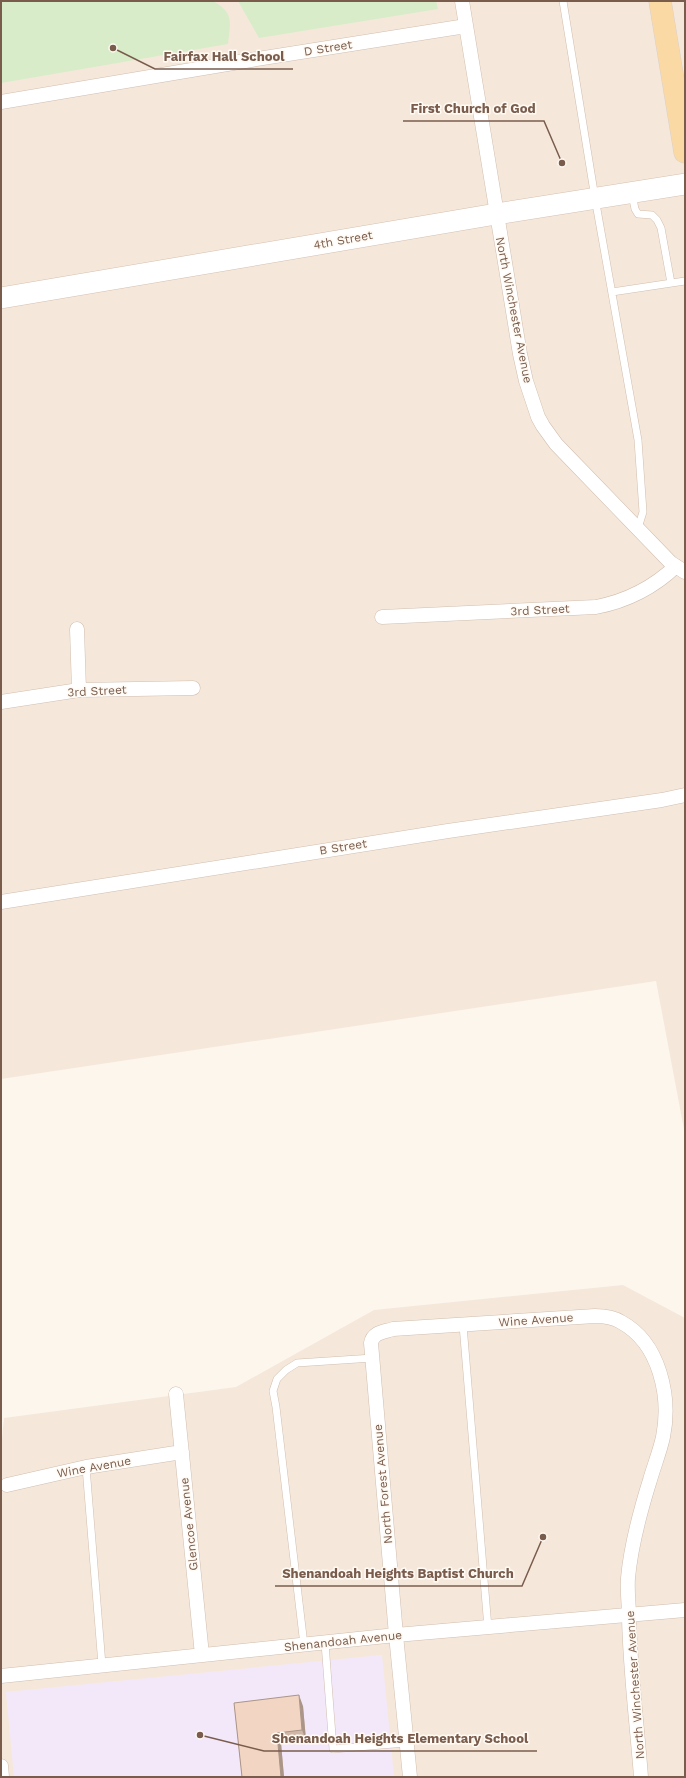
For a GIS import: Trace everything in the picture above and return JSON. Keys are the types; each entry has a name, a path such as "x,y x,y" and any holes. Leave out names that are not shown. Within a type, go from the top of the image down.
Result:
{"main road":[{"path":"660,1 685,152"}],"street":[{"name":"North Winchester Avenue","path":"462,1 520,354 526,381 538,416 556,444 680,569"},
{"name":"D Street","path":"1,102 466,26"},
{"name":"4th Street","path":"1,298 496,214 685,184"},
{"name":"3rd Street","path":"382,617 596,607 612,604 636,595 680,569"},
{"path":"77,629 79,690"},
{"name":"3rd Street","path":"1,702 79,690 194,688"},
{"name":"B Street","path":"1,902 448,831 662,800 685,795"},
{"name":"Wine Avenue","path":"373,1358 371,1344 375,1334 393,1328 595,1316 608,1317 620,1321 638,1334 651,1352 660,1371 665,1406"},
{"name":"North Forest Avenue","path":"373,1358 396,1635 410,1777"},
{"name":"Glencoe Avenue","path":"176,1394 202,1655"},
{"name":"North Winchester Avenue","path":"641,1777 629,1648 628,1579 631,1553 640,1516 663,1437 666,1417 665,1406"},
{"name":"Wine Avenue","path":"7,1485 86,1467 182,1452"},
{"name":"Shenandoah Avenue","path":"1,1676 396,1635 685,1610"},
{"path":"1,1766 2,1777"}],"lane":[{"path":"563,1 595,198 638,440 643,512 638,528"},
{"path":"632,192 635,209 638,214 652,214 661,228 671,283"},
{"path":"612,292 685,281"},
{"path":"463,1325 488,1628"},
{"path":"304,1645 273,1391 276,1379 286,1370 297,1364 373,1358"},
{"path":"86,1467 102,1665"},
{"path":"326,1643 333,1749 406,1742"}],"shaded area":[{"path":"1,1 685,1 685,1135 656,981 1,1079"},
{"path":"623,1285 685,1318 685,1777 1,1777 1,1447 4,1418 236,1387 374,1310"},
{"path":"382,1655 394,1777 14,1777 6,1692"}],"green space":[{"path":"1,1 213,1 225,10 230,19 228,44 1,83"},
{"path":"238,1 436,1 438,9 259,38"}],"building":[{"path":"299,1695 302,1730 277,1733 281,1777 242,1777 234,1703"}],"place":[{"name":"Fairfax Hall School","path":"113,48"},
{"name":"First Church of God","path":"562,163"},
{"name":"Shenandoah Heights Baptist Church","path":"543,1537"},
{"name":"Shenandoah Heights Elementary School","path":"200,1735"}]}
